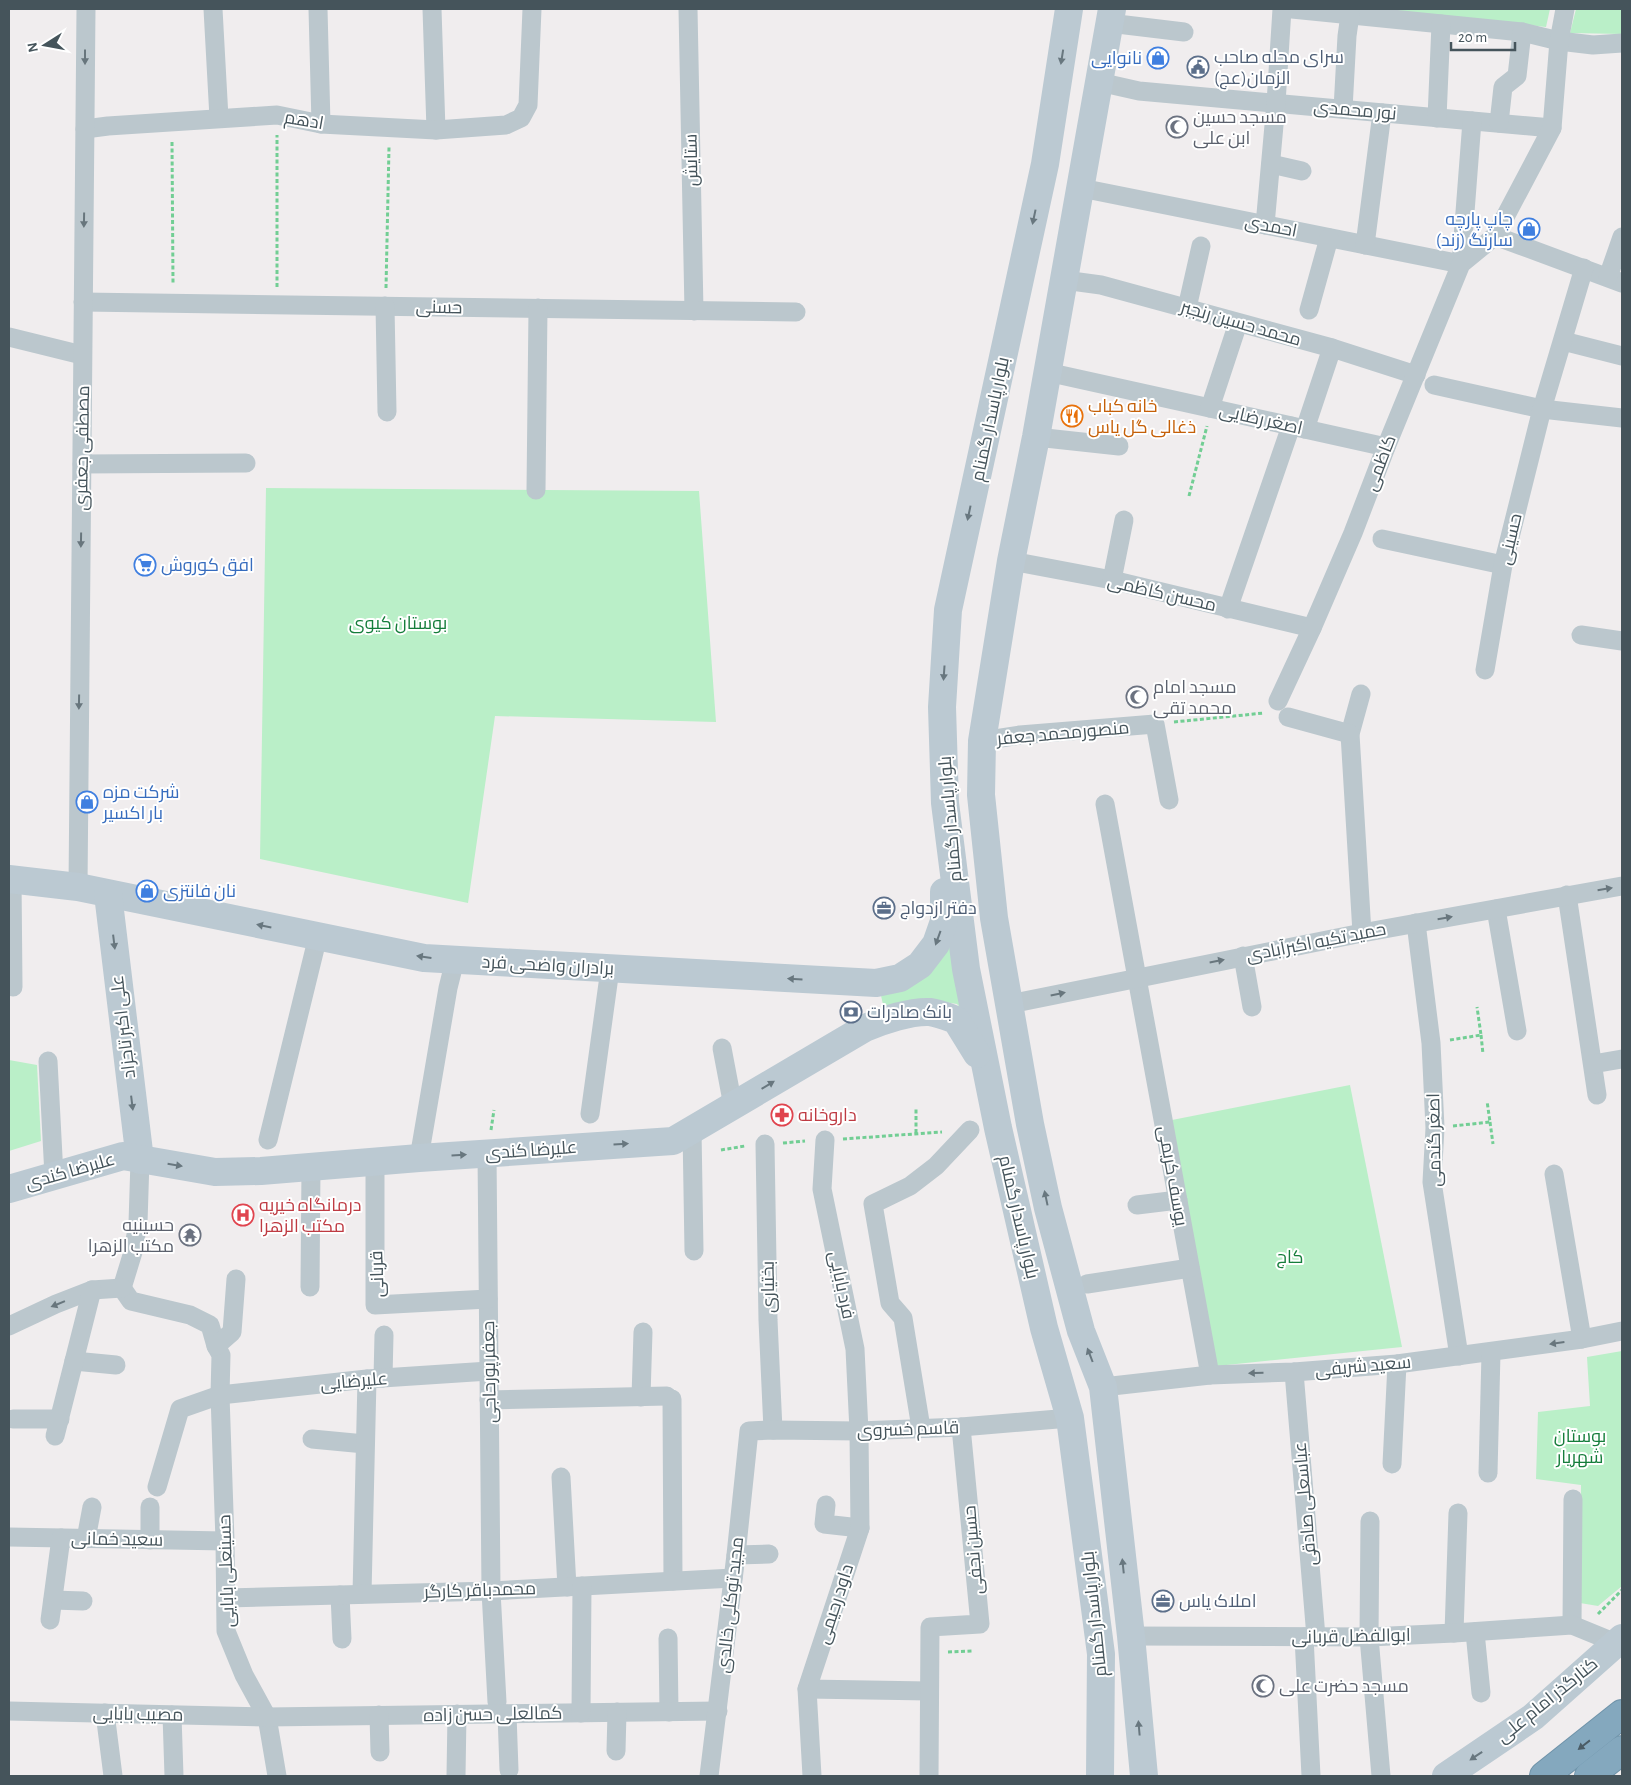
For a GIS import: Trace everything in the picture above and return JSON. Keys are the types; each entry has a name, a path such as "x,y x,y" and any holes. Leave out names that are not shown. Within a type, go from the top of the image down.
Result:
{"highway":[{"path":"1544,1776 1622,1714"},
{"path":"1589,1776 1622,1750"}],"main road":[{"name":"بلوار پاسدار گمنام","path":"1069,9 1045,164 948,610 942,707 945,803 966,969 998,1128 1044,1328 1070,1418 1101,1654 1100,1776"},
{"name":"بلوار پاسدار گمنام","path":"1110,16 1036,437 1011,561 982,741 981,794 994,918 1030,1124 1048,1208 1081,1331 1102,1388 1144,1776"},
{"name":"برادران واضحی فرد","path":"10,879 78,887 424,958 876,983 900,978 920,965 936,944 944,921 945,803"},
{"name":"علی اکبر تاجزاد","path":"108,894 140,1160"},
{"path":"850,982 871,999 873,1012 865,1028"},
{"name":"علیرضا کندی","path":"9,1189 123,1156 215,1172 261,1171 487,1153 673,1141 865,1028 884,1020 930,1012 956,1020 975,1049 990,1081"},
{"name":"کنارگذر امام علی","path":"1446,1776 1533,1716 1619,1640"}],"street":[{"name":"مصطفی جعفری","path":"78,887 86,9"},
{"path":"213,9 219,118"},
{"path":"318,9 321,124"},
{"path":"432,9 436,130"},
{"name":"ادهم","path":"85,129 277,115 321,124 389,128 436,130 506,125 521,118 528,105 532,9"},
{"name":"ستایش","path":"688,9 694,311"},
{"path":"1265,225 1282,9"},
{"path":"1292,9 1522,32 1593,45 1622,43"},
{"path":"1565,9 1559,40 1552,128 1496,236 1615,280 1622,237"},
{"path":"1342,109 1350,15"},
{"path":"1110,16 1184,32"},
{"path":"1436,118 1441,24"},
{"path":"1499,123 1503,87 1517,76 1522,32"},
{"name":"نور محمدی","path":"1099,82 1139,91 1552,128"},
{"path":"1364,245 1382,113"},
{"path":"1461,264 1472,121"},
{"path":"1271,164 1302,171"},
{"name":"احمدی","path":"1081,188 1461,264"},
{"name":"کاظمی","path":"1278,701 1353,533 1461,264 1496,236"},
{"path":"1310,310 1329,238"},
{"path":"1187,308 1201,246"},
{"name":"حسینی","path":"1485,670 1503,565 1542,409 1584,268"},
{"name":"محمد حسین رنجبر","path":"1064,280 1101,284 1332,348 1416,374"},
{"name":"حسنی","path":"83,302 796,312"},
{"path":"385,306 387,412"},
{"path":"536,490 538,308"},
{"path":"1211,408 1238,322"},
{"path":"9,337 82,355"},
{"path":"1563,341 1622,356"},
{"path":"1228,609 1298,427 1332,348"},
{"name":"اصغر رضایی","path":"1047,372 1386,447"},
{"path":"1434,385 1542,409 1622,418"},
{"path":"1036,437 1119,446"},
{"path":"82,464 246,464"},
{"path":"1112,580 1124,520"},
{"path":"1382,539 1503,565"},
{"name":"محسن کاظمی","path":"1011,561 1112,580 1312,628"},
{"path":"1581,635 1622,640"},
{"path":"1361,694 1350,734 1362,933"},
{"path":"1288,717 1350,734"},
{"path":"1156,724 1169,800"},
{"name":"منصورمحمد جعفر","path":"982,741 1020,735 1156,724"},
{"name":"یوسف کریمی","path":"1105,804 1210,1375"},
{"path":"10,879 13,987"},
{"name":"حمید تکیه اکبرآبادی","path":"1010,1004 1362,933 1622,886"},
{"path":"1567,895 1598,1095"},
{"path":"1496,909 1517,1031"},
{"name":"اصغر گندمی","path":"1416,923 1431,1043 1435,1128 1432,1182 1460,1356"},
{"path":"268,1140 318,936"},
{"path":"1243,956 1252,1007"},
{"path":"419,1158 448,988 455,960"},
{"path":"590,1114 610,969"},
{"path":"722,1048 733,1106"},
{"path":"1593,1064 1622,1059"},
{"path":"48,1061 54,1176"},
{"path":"692,1130 694,1251"},
{"path":"921,1428 903,1318 890,1303 873,1204 910,1186 936,1166 970,1130"},
{"name":"فرد بابایی","path":"825,1140 822,1189 855,1349 859,1431"},
{"name":"بختیاری","path":"765,1144 768,1320 773,1430"},
{"name":"جعفر پورحاجی","path":"487,1153 491,1591 508,1770"},
{"path":"122,1288 138,1223 140,1160"},
{"name":"قربانی","path":"375,1162 375,1305 488,1299"},
{"path":"310,1287 311,1167"},
{"path":"1554,1174 1582,1339"},
{"path":"1137,1205 1178,1200"},
{"path":"1087,1284 1190,1268"},
{"path":"218,1351 232,1332 236,1279"},
{"path":"9,1326 92,1290 122,1288"},
{"path":"122,1288 131,1301 190,1315 210,1324 218,1351"},
{"path":"13,1419 58,1428 92,1290"},
{"name":"سعید شریفی","path":"1102,1388 1210,1375 1294,1372 1397,1364 1582,1339 1622,1331"},
{"path":"641,1397 643,1332"},
{"path":"362,1594 365,1444 384,1335"},
{"name":"حسینعلی بابایی","path":"218,1351 225,1541 226,1632 244,1675 267,1717 277,1776"},
{"path":"1488,1473 1492,1352"},
{"path":"74,1361 116,1366"},
{"path":"1392,1464 1397,1364"},
{"name":"علیرضایی","path":"157,1487 180,1409 220,1395 375,1378 489,1372"},
{"name":"عباسعلی صادقی","path":"1294,1372 1310,1637 1312,1776"},
{"path":"489,1400 670,1397 673,1581"},
{"name":"قاسم خسروی","path":"747,1433 752,1430 859,1431 962,1427 1070,1418"},
{"name":"حسین نجفی","path":"929,1691 930,1627 980,1624 962,1427"},
{"name":"داود رحیمی","path":"812,1776 807,1689 860,1528 859,1431"},
{"name":"مجید توکلی خالدی","path":"709,1776 734,1578 747,1433"},
{"path":"312,1439 365,1444"},
{"path":"561,1477 575,1586 581,1712"},
{"path":"1573,1499 1572,1625 1619,1640"},
{"path":"826,1505 824,1524 860,1528"},
{"path":"86,1539 92,1507"},
{"path":"150,1507 150,1540"},
{"path":"1454,1633 1458,1513"},
{"path":"1370,1521 1369,1637 1381,1776"},
{"name":"سعید خمانی","path":"9,1537 225,1541"},
{"path":"50,1620 61,1538"},
{"path":"736,1555 769,1554"},
{"name":"محمدباقر کارگر","path":"226,1598 491,1591 734,1578"},
{"path":"340,1595 342,1639"},
{"path":"53,1600 83,1601"},
{"name":"ابوالفضل قربانی","path":"1130,1636 1369,1637 1572,1625"},
{"path":"1476,1632 1481,1694"},
{"path":"668,1638 669,1712"},
{"path":"807,1689 929,1691 928,1776"},
{"name":"کمالعلی حسن زاده","path":"267,1717 457,1714 502,1708 581,1712 718,1711"},
{"name":"مصیب بابایی","path":"9,1711 267,1717"},
{"path":"616,1751 617,1712"},
{"path":"105,1713 113,1776"},
{"path":"456,1776 457,1714"},
{"path":"172,1715 174,1776"},
{"path":"379,1715 380,1752"}],"path":[{"path":"277,115 277,305"},
{"path":"172,122 174,303"},
{"path":"385,306 389,128"},
{"path":"1188,496 1211,408"},
{"path":"1156,724 1272,712 1288,717"},
{"path":"1477,1007 1483,1054"},
{"path":"1431,1043 1481,1035"},
{"path":"1487,1100 1493,1144"},
{"path":"916,1107 916,1133"},
{"path":"1435,1128 1490,1122"},
{"path":"721,1150 765,1144 970,1130"},
{"path":"1572,1625 1591,1620 1622,1590"}],"green space":[{"path":"1382,9 1550,9 1546,27"},
{"path":"1576,9 1622,9 1622,34 1570,33"},
{"name":"بوستان کیوی","path":"266,488 699,491 716,722 495,716 468,903 260,859"},
{"path":"951,942 970,1019 957,1004 937,1001 884,1009 880,991"},
{"path":"9,1060 37,1065 41,1141 9,1151"},
{"name":"کاج","path":"1350,1085 1402,1347 1217,1366 1172,1120"},
{"name":"بوستان شهریار","path":"1622,1351 1622,1586 1598,1606 1580,1603 1581,1485 1536,1479 1538,1412 1590,1406 1587,1357"}],"place":[{"name":"نانوایی","path":"1158,58"},
{"name":"سرای محله صاحب الزمان(عج)","path":"1198,67"},
{"name":"مسجد حسین ابن علی","path":"1177,127"},
{"name":"چاپ پارچه سارنگ (زند)","path":"1529,229"},
{"name":"خانه کباب ذغالی گل یاس","path":"1072,416"},
{"name":"افق کوروش","path":"145,565"},
{"name":"مسجد امام محمد تقی","path":"1137,697"},
{"name":"شرکت مزه بار اکسیر","path":"87,802"},
{"name":"نان فانتزی","path":"147,891"},
{"name":"دفتر ازدواج","path":"884,908"},
{"name":"بانک صادرات","path":"851,1012"},
{"name":"داروخانه","path":"782,1115"},
{"name":"درمانگاه خیریه مکتب الزهرا","path":"243,1215"},
{"name":"حسینیه مکتب الزهرا","path":"190,1235"},
{"name":"املاک یاس","path":"1163,1601"},
{"name":"مسجد حضرت علی","path":"1263,1686"}]}
